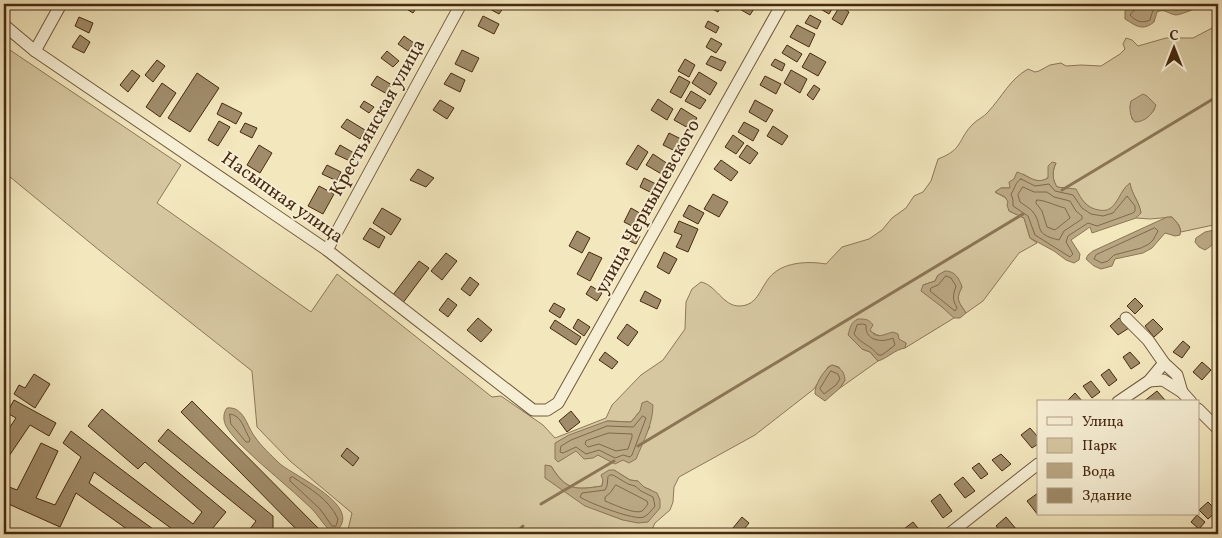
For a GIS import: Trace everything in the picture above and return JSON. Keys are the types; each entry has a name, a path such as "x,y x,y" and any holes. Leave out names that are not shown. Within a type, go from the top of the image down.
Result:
{"street":[{"path":"35,51 61,4"},
{"name":"Крестьянская улица","path":"327,250 460,4"},
{"name":"улица Чернышевского","path":"533,410 547,410 558,403 782,4"},
{"name":"Насыпная улица","path":"4,25 35,51 327,250 533,410"},
{"path":"1126,318 1148,340 1164,363 1177,375 1182,392"},
{"path":"1120,400 1149,381 1164,363"},
{"path":"1149,381 1163,380 1182,392 1190,400"},
{"path":"1200,411 1218,429"},
{"path":"948,534 1037,465"}],"green space":[{"path":"1218,22 1218,224 1181,232 1179,225 1172,217 1136,218 1141,213 1130,184 1124,189 1110,209 1104,212 1098,211 1069,189 1057,187 1053,175 1056,163 1048,178 1041,181 1023,174 1014,179 1010,188 1001,188 995,192 1007,200 1009,211 1024,218 1030,238 1037,243 1019,253 983,301 966,313 958,298 962,287 938,275 935,281 923,285 954,318 905,348 906,343 881,336 870,330 849,335 862,349 870,352 878,361 840,388 845,380 839,367 832,365 828,367 814,389 755,435 679,477 674,487 673,502 670,510 655,523 650,534 347,534 352,513 290,461 257,427 252,371 4,172 4,46 181,165 157,203 311,312 337,274 492,397 501,396 543,425 555,438 606,418 612,405 641,375 663,360 685,329 686,302 692,289 701,282 711,287 728,303 739,306 746,305 756,298 769,278 779,269 799,263 826,264 842,247 869,239 882,230 892,218 906,208 914,196 923,192 931,181 938,159 956,148 973,124 986,114 1011,83 1028,69 1035,72 1050,65 1061,63 1066,66 1101,66 1125,49 1123,44 1126,38 1132,40 1138,46 1166,38 1193,38 1214,27","holes":["1130,106 1155,109 1148,117 1135,122 1132,119","640,411 650,427 644,437 606,458 576,451 607,421 631,422","551,466 567,484 572,487 585,488 602,486 603,480 614,470 630,480 638,481 644,487 651,490 623,520 605,513 545,478"]}],"water":[{"path":"1135,4 1206,4 1176,15 1164,11 1157,12 1154,22 1146,27 1142,27 1125,19 1125,11"},
{"path":"1143,94 1156,105 1148,117 1142,121 1135,122 1130,113 1131,101"},
{"path":"1052,162 1056,163 1053,175 1057,187 1076,189 1085,203 1095,209 1110,209 1130,183 1141,213 1136,218 1092,233 1090,227 1071,240 1080,254 1079,260 1074,263 1030,238 1024,218 1009,211 1008,202 1005,197 995,192 1001,188 1010,188 1009,182 1014,179 1017,172 1040,181 1048,178 1048,166"},
{"path":"1167,217 1172,217 1180,227 1180,235 1175,236 1165,233 1152,248 1143,253 1115,259 1112,266 1101,269 1086,259 1093,251"},
{"path":"1214,230 1217,232 1217,235 1212,245 1205,250 1199,247 1195,242 1196,238 1205,232"},
{"path":"945,271 951,272 956,276 962,287 958,298 966,313 960,318 954,318 921,291 923,285 935,281 938,275"},
{"path":"858,319 865,319 870,322 873,325 870,330 875,335 881,336 893,332 898,334 899,339 906,343 905,348 878,361 870,352 862,349 848,335 852,324"},
{"path":"832,365 842,370 845,380 840,388 825,401 815,394 815,391 823,374"},
{"path":"647,401 653,405 653,412 647,433 636,459 629,463 623,460 615,464 598,455 593,458 584,459 576,451 558,462 555,459 555,443 569,435 607,421 631,422 640,411 642,403"},
{"path":"227,408 233,408 241,414 257,440 279,463 312,484 335,503 342,513 342,523 334,533 311,508 240,444 225,424 224,414"},
{"path":"545,465 551,466 556,474 567,484 578,488 602,486 603,480 601,475 609,470 614,470 630,480 638,481 644,487 657,493 660,500 660,508 648,522 638,523 623,520 585,506 545,478"}],"building":[{"path":"401,4 419,4 413,13"},
{"path":"488,4 499,4 504,7 499,14 486,7"},
{"path":"705,4 722,4 718,12"},
{"path":"731,4 757,4 750,15"},
{"path":"812,4 835,4 829,14"},
{"path":"840,6 849,12 842,25 832,19"},
{"path":"810,15 821,21 817,29 805,23"},
{"path":"483,16 499,24 494,34 478,26"},
{"path":"79,17 93,23 89,33 75,26"},
{"path":"708,21 719,27 716,33 705,27"},
{"path":"797,25 815,34 809,47 790,37"},
{"path":"80,35 90,42 84,53 72,47"},
{"path":"404,36 414,43 408,51 398,44"},
{"path":"711,38 722,44 716,53 706,47"},
{"path":"787,45 802,54 797,62 782,53"},
{"path":"462,50 479,58 472,72 455,64"},
{"path":"387,51 399,61 393,67 381,58"},
{"path":"810,53 826,62 818,76 802,67"},
{"path":"711,56 726,62 721,71 706,64"},
{"path":"685,59 695,65 689,77 678,71"},
{"path":"775,59 785,64 782,71 771,65"},
{"path":"157,60 165,66 153,82 145,75"},
{"path":"132,70 140,76 128,92 120,85"},
{"path":"791,70 807,79 800,93 784,83"},
{"path":"699,72 717,83 710,95 692,83"},
{"path":"197,73 219,88 190,132 168,118"},
{"path":"451,73 465,80 460,92 444,84"},
{"path":"377,76 392,85 387,94 371,85"},
{"path":"679,76 690,82 681,98 670,92"},
{"path":"765,76 781,84 776,94 760,85"},
{"path":"162,83 176,93 160,117 146,107"},
{"path":"814,85 820,89 813,100 807,95"},
{"path":"691,91 706,100 700,109 685,101"},
{"path":"658,99 673,109 667,120 651,110"},
{"path":"440,100 454,108 447,119 433,110"},
{"path":"755,100 773,110 766,122 749,112"},
{"path":"364,101 374,107 369,113 360,107"},
{"path":"222,103 242,113 236,124 217,114"},
{"path":"681,108 697,118 690,129 674,120"},
{"path":"347,119 365,130 360,139 341,127"},
{"path":"219,121 230,127 218,146 208,140"},
{"path":"744,122 759,130 753,141 738,132"},
{"path":"245,123 257,128 252,138 240,132"},
{"path":"773,126 788,136 782,145 767,136"},
{"path":"669,133 685,141 679,153 663,145"},
{"path":"733,135 744,143 736,154 725,147"},
{"path":"259,145 272,153 260,173 247,165"},
{"path":"340,145 354,153 350,161 335,154"},
{"path":"638,145 648,152 637,170 626,164"},
{"path":"747,145 758,153 750,164 739,157"},
{"path":"653,154 671,166 665,176 646,165"},
{"path":"721,160 738,172 731,181 714,169"},
{"path":"327,165 341,172 337,181 322,174"},
{"path":"418,169 434,178 426,187 410,180"},
{"path":"644,178 658,185 654,194 640,187"},
{"path":"319,186 334,194 323,214 308,206"},
{"path":"713,194 728,202 719,217 704,209"},
{"path":"689,205 704,213 698,224 683,216"},
{"path":"382,208 401,219 391,235 373,223"},
{"path":"631,208 645,216 638,229 624,222"},
{"path":"679,221 698,229 688,252 676,247 682,235 674,232"},
{"path":"370,228 385,237 379,248 363,239"},
{"path":"577,231 590,238 582,253 569,246"},
{"path":"629,231 640,236 636,244 625,239"},
{"path":"589,252 602,258 590,281 577,274"},
{"path":"664,252 677,259 669,274 657,267"},
{"path":"446,253 457,261 442,280 431,271"},
{"path":"419,261 429,268 402,304 392,296"},
{"path":"470,277 479,284 470,296 461,289"},
{"path":"591,286 602,293 597,301 586,294"},
{"path":"645,291 661,300 657,309 640,301"},
{"path":"448,298 457,305 448,317 439,310"},
{"path":"1135,298 1143,306 1135,314 1127,306"},
{"path":"554,303 565,309 560,318 549,311"},
{"path":"478,318 492,330 481,342 467,330"},
{"path":"1119,318 1129,328 1118,335 1110,326"},
{"path":"578,319 590,327 584,336 573,328"},
{"path":"1153,319 1163,329 1154,337 1145,326"},
{"path":"555,320 581,337 576,345 550,328"},
{"path":"627,324 638,332 628,346 617,338"},
{"path":"1183,341 1190,347 1182,358 1173,352"},
{"path":"605,352 618,362 612,369 599,360"},
{"path":"1130,352 1140,363 1131,369 1123,357"},
{"path":"1202,362 1211,370 1202,380 1193,372"},
{"path":"1109,369 1117,380 1109,386 1101,375"},
{"path":"34,374 50,384 35,408 14,394 19,385 25,388"},
{"path":"1091,381 1100,392 1092,398 1083,386"},
{"path":"1157,391 1165,400 1146,400"},
{"path":"1075,393 1081,400 1068,400"},
{"path":"14,400 56,423 49,436 30,425 7,459 4,458 4,436 16,418 7,413"},
{"path":"192,401 324,534 301,534 181,412"},
{"path":"102,409 226,512 208,534 179,534 94,472 89,483 160,534 134,534 76,493 60,527 4,502 4,485 17,490 41,443 58,451 36,498 55,505 81,457 63,443 71,431 193,524 202,512 145,462 138,469 88,426"},
{"path":"571,411 580,422 567,432 559,421"},
{"path":"1030,428 1037,436 1037,445 1032,448 1021,435"},
{"path":"168,429 273,516 273,528 267,534 246,534 256,521 158,441"},
{"path":"347,448 359,458 353,466 341,456"},
{"path":"1001,454 1011,464 1002,471 992,460"},
{"path":"979,463 988,474 981,479 972,468"},
{"path":"963,477 975,491 965,498 954,484"},
{"path":"940,494 952,511 943,518 931,501"},
{"path":"1037,494 1037,514 1027,501"},
{"path":"1208,502 1217,511 1208,519 1200,509"},
{"path":"1198,516 1205,522 1199,529 1191,522"},
{"path":"742,517 749,523 740,534 728,534"},
{"path":"1006,517 1017,530 1011,534 1003,534 996,526"},
{"path":"913,522 921,534 909,534 904,529"}],"waterway":[{"path":"1062,190 1218,96"},
{"path":"638,446 1023,214"},
{"path":"541,504 614,461"},
{"path":"515,534 523,526"}]}
